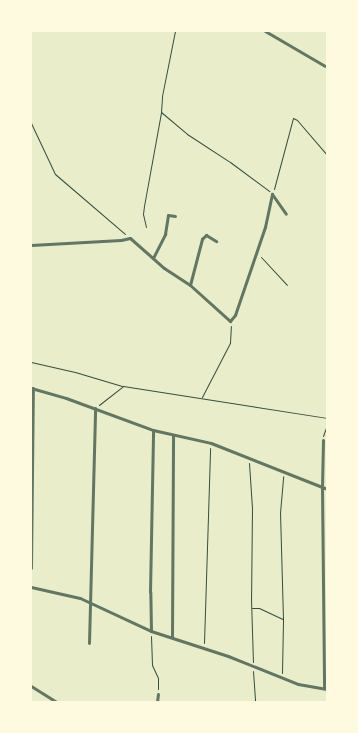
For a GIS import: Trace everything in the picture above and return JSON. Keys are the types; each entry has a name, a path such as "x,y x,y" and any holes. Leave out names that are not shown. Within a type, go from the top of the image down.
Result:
{"street":[{"path":"265,31 325,66"},
{"path":"272,194 286,214"},
{"path":"31,245 121,240 130,238 176,277 190,285 230,321 235,315 269,215 272,194"},
{"path":"153,258 165,234 168,215 175,216"},
{"path":"190,285 202,239 206,235 216,241"},
{"path":"31,568 32,388 95,408 153,430 173,436 211,443 327,489"},
{"path":"89,643 95,408"},
{"path":"151,631 150,592 153,430"},
{"path":"172,638 173,436"},
{"path":"31,587 89,601 127,621 151,631 203,648 302,685 326,688 322,487 323,440"},
{"path":"31,686 57,702"},
{"path":"157,702 158,694"}],"path":[{"path":"146,227 143,214 161,112 162,96 175,31"},
{"path":"161,112 174,125 230,162 272,194 290,121 293,118 297,120 327,155"},
{"path":"31,123 55,174 130,238"},
{"path":"256,253 288,285"},
{"path":"202,398 230,343 230,321"},
{"path":"31,362 75,372 122,386 327,418"},
{"path":"95,408 122,386"},
{"path":"323,440 323,433 327,425"},
{"path":"203,648 211,443"},
{"path":"248,457 251,476 252,508 252,608 255,702"},
{"path":"282,677 283,619 280,513 284,472"},
{"path":"252,608 259,608 283,619"},
{"path":"151,631 152,665 158,678 158,694"}]}
